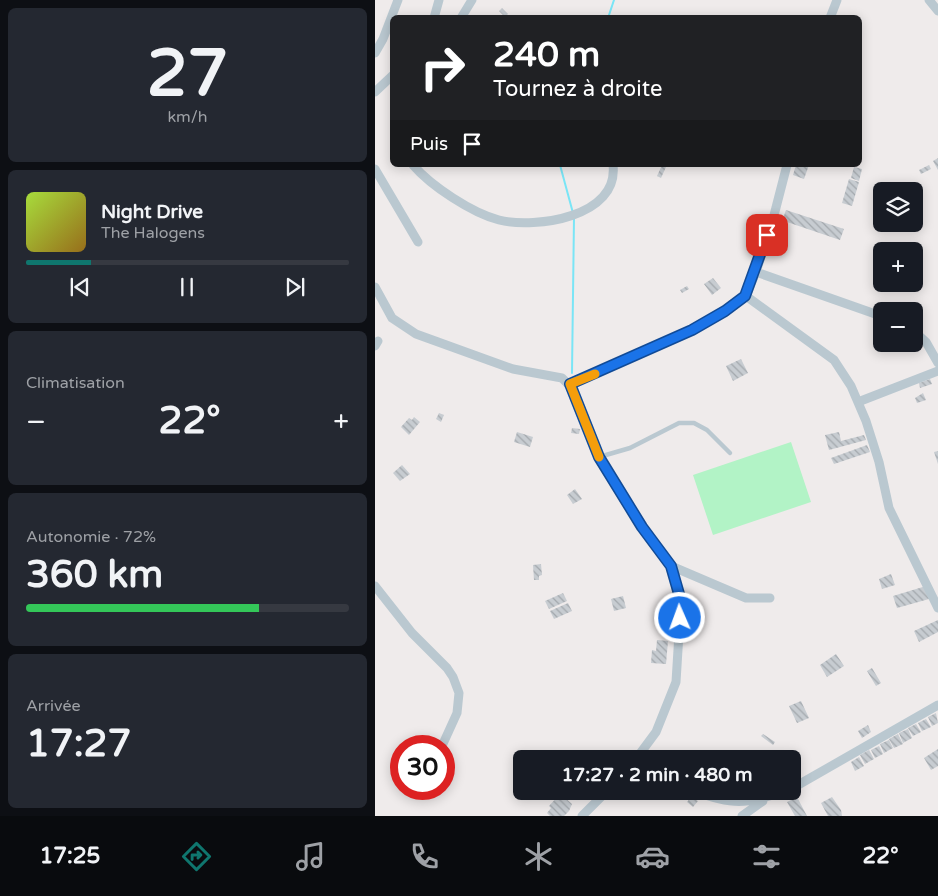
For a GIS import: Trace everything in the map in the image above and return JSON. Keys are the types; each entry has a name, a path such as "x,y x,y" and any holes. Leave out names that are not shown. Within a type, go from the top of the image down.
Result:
{"street":[{"path":"392,15 399,0"},
{"path":"435,15 439,0"},
{"path":"463,15 472,0"},
{"path":"831,15 837,0"},
{"path":"929,0 938,11"},
{"path":"375,53 390,20"},
{"path":"375,92 390,78"},
{"path":"415,167 447,193 499,220 529,224 578,213 597,204 608,191 614,172 613,167"},
{"path":"570,384 692,330 725,311 745,296 756,272 786,167"},
{"path":"375,169 418,242"},
{"path":"756,272 873,313"},
{"path":"375,287 392,318 416,334 488,361 520,371 562,378 570,384 599,457 642,527 671,566 681,601 676,682 656,732 643,750"},
{"path":"745,296 834,360 844,373 858,402 879,462 889,508 938,608"},
{"path":"923,339 938,363"},
{"path":"858,402 938,370"},
{"path":"671,566 746,598 770,598"},
{"path":"375,586 412,633 447,668 453,677 459,693 457,713 447,735"},
{"path":"801,783 938,705"},
{"path":"583,816 598,800"},
{"path":"721,800 744,802 752,800"},
{"path":"741,816 763,800"}],"lane":[{"path":"599,457 630,448 679,423 694,423 707,430 730,453"}],"green space":[{"path":"791,442 811,502 713,535 693,475"}],"building":[{"path":"502,8 508,14 503,15 499,11"},
{"path":"938,158 938,170 933,161"},
{"path":"929,165 931,169 921,174 919,170"},
{"path":"661,167 666,167 661,178 657,176"},
{"path":"795,167 808,167 804,179 793,175"},
{"path":"854,167 862,169 859,181 851,178"},
{"path":"849,179 859,182 852,206 842,203"},
{"path":"786,210 844,229 840,240 787,222 786,226 781,224"},
{"path":"713,278 721,288 712,295 704,284"},
{"path":"687,286 689,289 682,293 680,290"},
{"path":"741,359 748,373 733,381 726,366"},
{"path":"930,379 932,384 920,388 919,383"},
{"path":"923,393 926,400 917,403 915,398"},
{"path":"439,413 444,415 441,422 436,419"},
{"path":"414,417 420,422 409,435 401,427 409,418 412,420"},
{"path":"572,428 580,429 579,434 571,433"},
{"path":"517,432 533,437 530,447 514,442"},
{"path":"839,432 841,441 864,435 866,440 829,450 825,435"},
{"path":"867,445 870,452 834,464 831,458"},
{"path":"938,451 938,464 934,452"},
{"path":"402,465 410,474 400,481 393,473"},
{"path":"575,489 582,499 573,504 567,495"},
{"path":"541,564 542,575 539,576 539,580 534,580 533,565"},
{"path":"891,574 895,585 882,589 879,579"},
{"path":"926,586 929,599 897,608 893,596"},
{"path":"563,593 567,601 549,609 545,601"},
{"path":"623,596 626,608 614,611 611,599"},
{"path":"568,603 572,611 554,619 550,611"},
{"path":"938,620 938,632 919,642 914,631"},
{"path":"657,640 668,641 666,664 651,663 652,650 656,651"},
{"path":"836,654 844,666 827,677 820,665"},
{"path":"872,668 881,683 876,686 867,671"},
{"path":"801,701 809,718 797,723 789,706"},
{"path":"936,713 938,723 932,726 928,717"},
{"path":"926,719 931,727 922,731 918,723"},
{"path":"916,724 921,732 913,736 908,728"},
{"path":"868,725 871,732 862,738 858,731"},
{"path":"908,729 912,738 903,743 899,733"},
{"path":"763,734 775,742 773,745 761,736"},
{"path":"898,734 903,744 894,748 889,739"},
{"path":"889,740 893,748 884,753 880,744"},
{"path":"879,746 883,754 875,758 871,750"},
{"path":"938,749 938,766 931,770 924,758"},
{"path":"869,750 874,759 865,764 860,755"},
{"path":"859,757 864,766 855,771 851,762"},
{"path":"832,797 841,810 842,816 828,816 821,803"},
{"path":"554,800 568,800 572,804 564,816 550,816 547,813 551,808 549,806"},
{"path":"689,800 698,801 693,807 687,802"},
{"path":"799,800 807,816 795,816 787,802"}],"waterway":[{"path":"609,15 614,0"},
{"path":"561,167 573,213"},
{"path":"572,373 574,218"}],"slow traffic":[{"path":"595,374 570,384 599,457"}],"route":[{"path":"680,618 681,601 671,566 642,527 599,457 570,384 692,330 725,311 745,296 756,272 767,235"}]}
